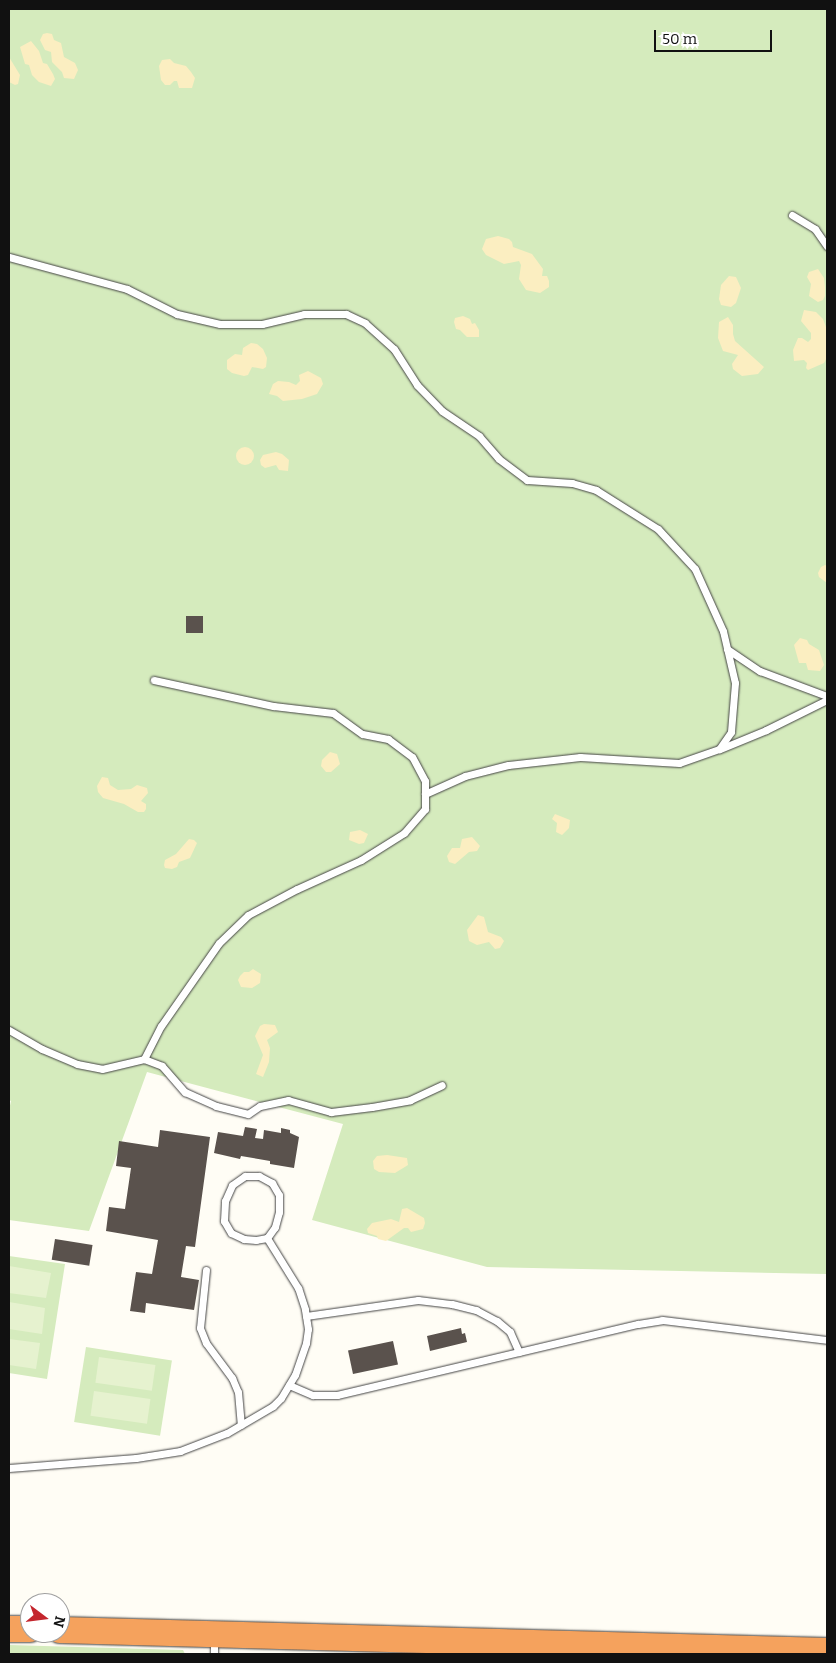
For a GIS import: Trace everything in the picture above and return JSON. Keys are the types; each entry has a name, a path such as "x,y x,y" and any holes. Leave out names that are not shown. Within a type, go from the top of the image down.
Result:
{"highway":[{"path":"70,1631 214,1644 827,1651"}],"lane":[{"path":"792,215 815,229 827,246"},
{"path":"9,258 127,289 177,314 220,324 262,324 304,314 346,314 365,323 394,349 417,385 442,411 479,436 500,459 527,480 572,483 596,490 658,529 695,569 723,631 736,683 730,732 719,749"},
{"path":"727,649 760,671 827,698"},
{"path":"144,1059 161,1026 219,943 248,915 297,889 361,860 404,833 425,809 425,781 412,757 388,739 362,734 333,713 273,706 154,680"},
{"path":"425,794 464,776 508,765 580,757 679,763 766,730 827,698"},
{"path":"9,1030 42,1049 77,1064 102,1069 144,1059 162,1066 185,1092 216,1106 248,1114 260,1106 288,1100 331,1112 372,1107 410,1100 442,1086"},
{"path":"245,1176 259,1176 272,1183 279,1195 279,1212 275,1227 267,1238 256,1240 244,1239 231,1233 224,1221 225,1201 232,1185 245,1176"},
{"path":"9,1468 136,1458 180,1451 205,1443 273,1406 295,1375 306,1343 308,1329 298,1288 267,1238"},
{"path":"206,1270 200,1328 206,1343 232,1378 238,1392 241,1425"},
{"path":"306,1316 418,1300 452,1304 476,1310 497,1321 510,1332 519,1352"},
{"path":"289,1385 313,1395 337,1394 662,1320 827,1340"}],"green space":[{"path":"9,9 827,9 827,1274 487,1267 312,1220 343,1124 147,1072 89,1231 9,1220 9,1110 11,1101 9,1100"},
{"path":"9,1256 65,1264 47,1379 9,1373"},
{"path":"9,1266 51,1273 46,1298 9,1293"},
{"path":"9,1302 45,1308 42,1334 9,1329"},
{"path":"9,1339 40,1343 36,1369 9,1365"},
{"path":"86,1347 172,1361 160,1436 74,1422"},
{"path":"99,1357 155,1365 152,1391 95,1383"},
{"path":"94,1391 150,1399 147,1424 91,1416"},
{"path":"9,1645 183,1650 185,1654 9,1654"}],"sand":[{"path":"43,34 52,34 54,40 61,43 64,57 75,63 78,70 74,79 64,78 62,72 52,62 51,52 45,50 40,40"},
{"path":"31,41 39,51 43,63 47,64 53,74 55,79 51,86 39,82 32,75 29,65 25,64 20,47"},
{"path":"9,57 20,75 18,84 15,85 9,82"},
{"path":"170,59 174,63 186,66 191,72 195,78 192,88 179,88 177,81 170,85 165,85 161,80 159,66 162,60"},
{"path":"498,236 509,239 513,247 532,254 543,269 542,276 547,276 549,287 540,293 526,290 519,279 521,265 519,261 504,264 486,255 482,249 486,239"},
{"path":"818,269 824,278 825,296 823,300 818,302 809,296 811,284 807,277 809,272"},
{"path":"729,276 736,277 741,288 736,303 731,307 721,305 719,299 721,285"},
{"path":"804,310 816,312 823,319 827,330 827,357 824,363 808,370 806,368 807,363 804,360 794,361 793,350 798,338 808,342 811,339 811,333 801,321"},
{"path":"463,316 470,319 472,324 475,323 479,330 479,337 467,337 460,330 456,329 455,318"},
{"path":"728,317 733,325 735,341 764,367 758,374 742,376 733,369 732,364 738,355 723,351 718,338 719,322"},
{"path":"251,343 257,344 263,349 267,358 266,367 263,369 252,367 248,375 244,376 232,373 227,369 227,360 235,354 242,355 243,348"},
{"path":"308,371 321,378 323,384 317,394 302,399 283,401 277,396 269,394 273,384 278,381 296,385 300,381 299,375"},
{"path":"245,447 251,450 254,456 251,462 245,465 239,462 236,456 239,450"},
{"path":"276,452 289,460 288,471 279,470 276,465 265,468 261,465 260,460 263,455"},
{"path":"827,566 827,583 819,577 818,573 821,567"},
{"path":"800,638 807,640 809,644 819,650 824,665 820,671 808,670 806,663 799,663 794,645"},
{"path":"330,752 337,754 340,764 331,772 326,772 321,766 322,760"},
{"path":"102,777 108,778 110,785 118,790 131,789 137,785 147,788 148,793 141,801 146,804 144,812 138,812 124,804 103,798 98,792 97,786"},
{"path":"555,814 570,820 569,828 562,835 556,832 557,823 552,819"},
{"path":"360,830 368,834 364,843 359,844 349,840 350,832"},
{"path":"472,837 480,846 477,851 469,852 455,864 449,862 447,856 452,848 460,848 462,839"},
{"path":"189,839 197,843 190,858 179,862 177,867 172,869 165,868 165,860 176,854"},
{"path":"478,915 484,917 488,932 501,937 504,941 500,948 495,949 489,942 477,945 469,941 467,930"},
{"path":"253,969 261,974 260,983 252,988 241,987 238,980 240,976 244,972 249,972"},
{"path":"264,1024 275,1025 278,1032 267,1040 270,1048 269,1062 263,1077 256,1074 263,1055 255,1036 260,1026"},
{"path":"387,1155 407,1158 408,1165 395,1173 379,1172 374,1169 373,1161 377,1156"},
{"path":"407,1208 424,1218 423,1229 411,1232 408,1228 404,1228 386,1241 368,1233 367,1229 372,1223 391,1219 399,1222 402,1209"}],"building":[{"path":"186,616 203,616 203,633 186,633"},
{"path":"245,1127 257,1129 255,1138 263,1139 264,1130 281,1133 281,1128 290,1130 290,1133 299,1137 294,1168 270,1164 270,1161 241,1156 240,1159 214,1153 218,1132 243,1136"},
{"path":"160,1130 210,1137 195,1247 186,1246 181,1277 199,1280 194,1310 146,1303 145,1313 130,1311 136,1272 152,1274 158,1240 106,1231 109,1207 125,1209 131,1168 116,1166 119,1141 158,1147"},
{"path":"55,1239 93,1245 89,1266 52,1260"},
{"path":"461,1328 462,1334 465,1333 467,1342 430,1351 427,1336"},
{"path":"393,1341 398,1364 353,1374 348,1351"}]}
